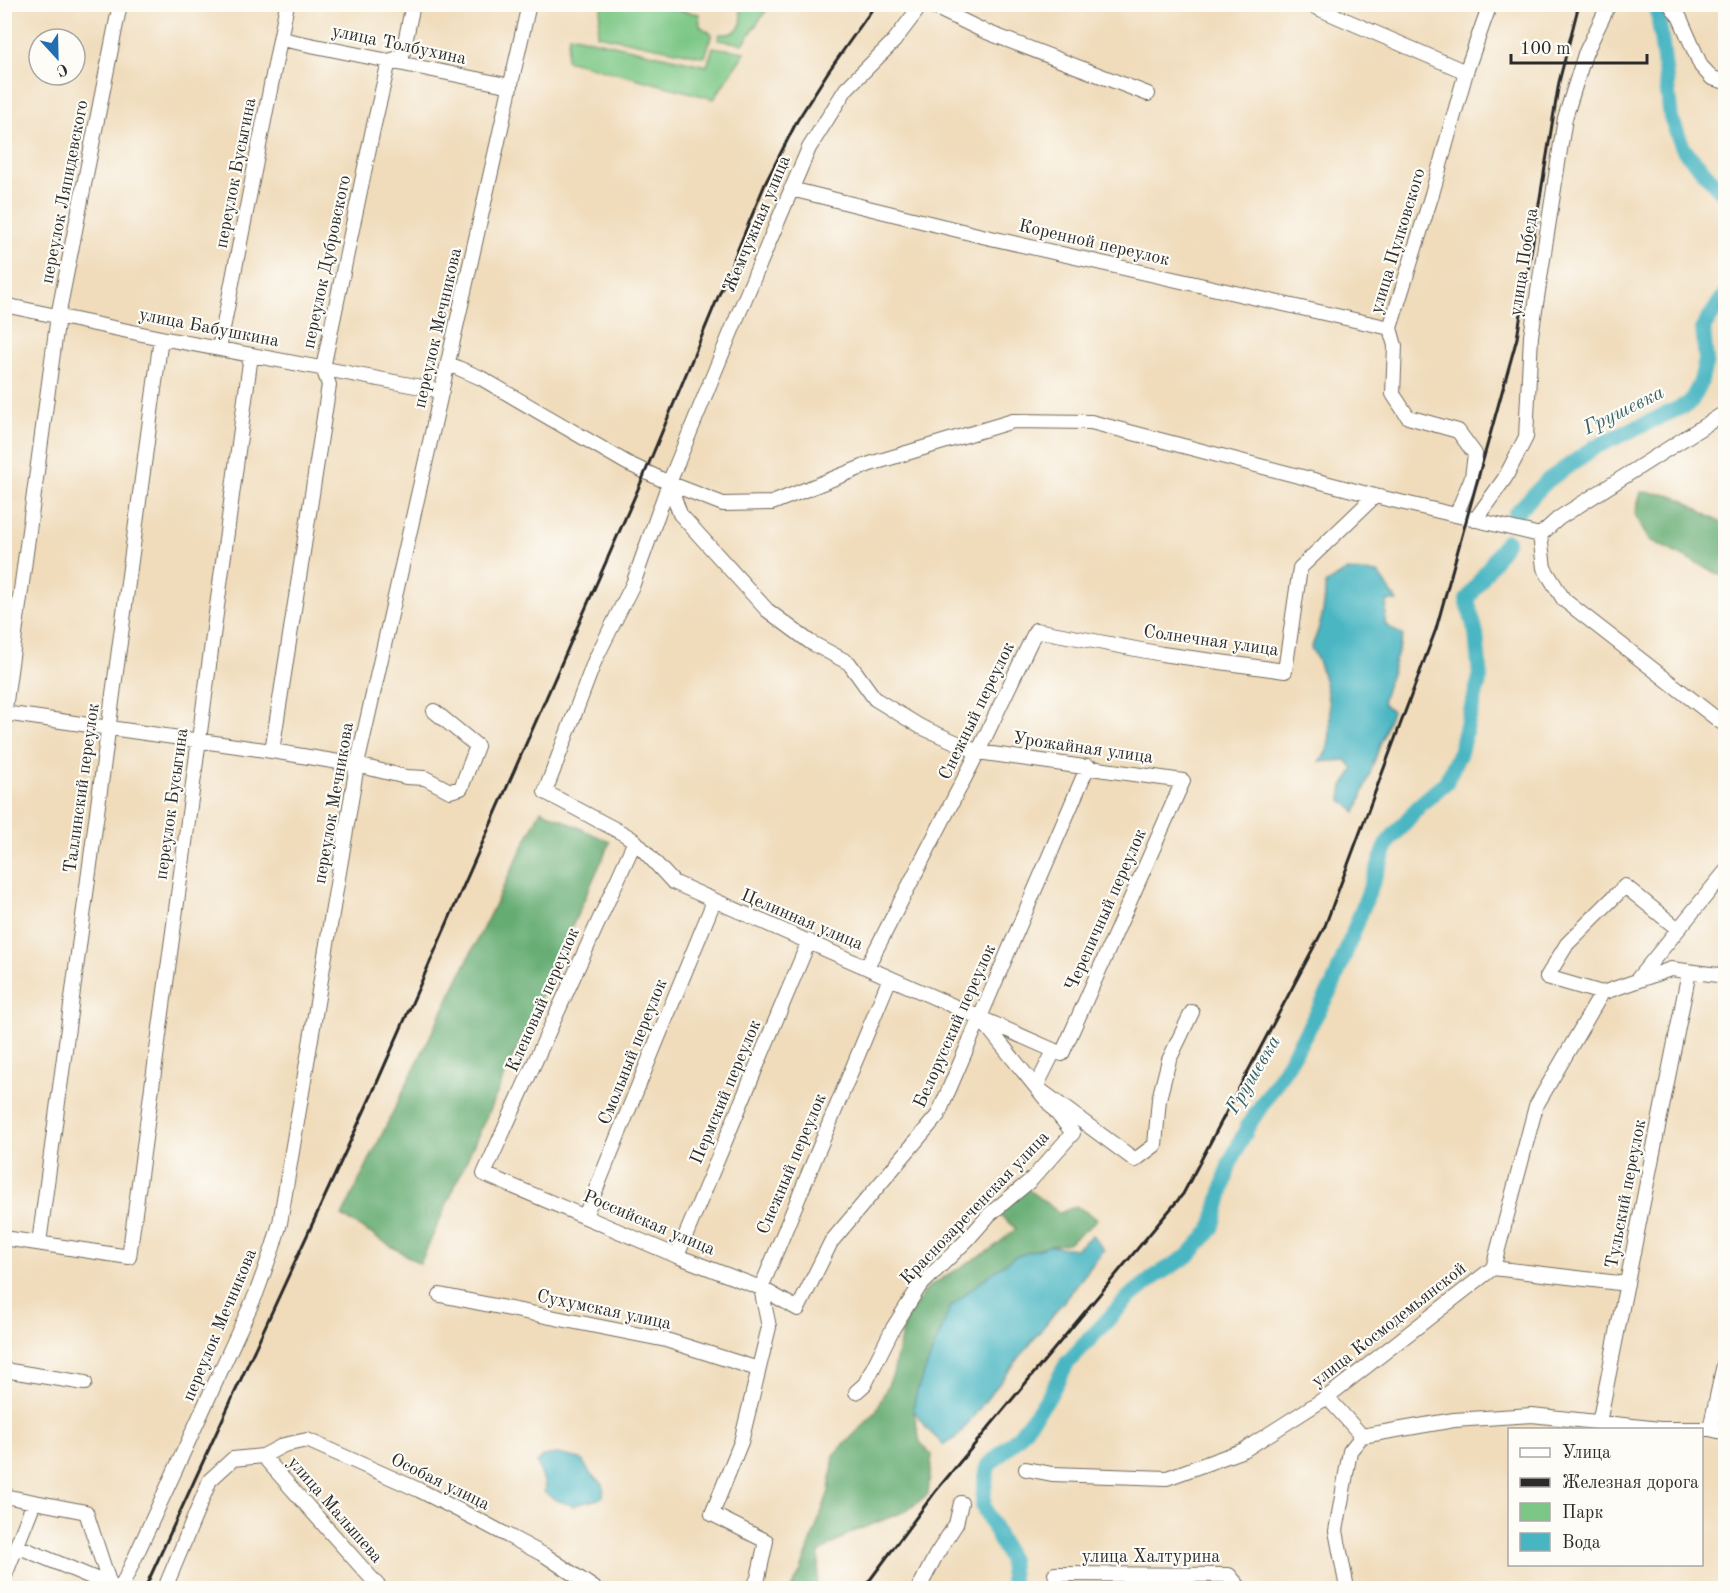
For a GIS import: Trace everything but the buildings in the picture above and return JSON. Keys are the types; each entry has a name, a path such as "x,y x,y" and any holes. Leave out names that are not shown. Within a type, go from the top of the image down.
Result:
{"street":[{"name":"переулок Ляпидевского","path":"5,714 58,316 120,4"},
{"name":"переулок Бусыгина","path":"219,349 288,4"},
{"name":"переулок Дубровского","path":"272,751 329,385 323,368 389,61 402,57 412,4"},
{"name":"Жемчужная улица","path":"669,483 809,148 846,88 894,41 922,4"},
{"path":"928,4 984,32 1148,94"},
{"path":"1308,4 1466,72"},
{"name":"улица Пулковского","path":"1456,515 1472,477 1475,454 1458,431 1408,417 1393,394 1395,346 1390,328 1432,194 1466,72 1490,4"},
{"name":"улица Победа","path":"1475,520 1505,478 1526,437 1531,336 1565,118 1585,54 1609,4"},
{"name":"переулок Мечникова","path":"117,1587 256,1294 280,1223 357,765 528,5"},
{"path":"1670,5 1680,18 1701,66 1712,78 1725,82"},
{"name":"улица Толбухина","path":"281,39 511,86"},
{"name":"Коренной переулок","path":"791,189 982,236 1390,328"},
{"name":"улица Бабушкина","path":"4,305 161,338 442,391"},
{"name":"Таллинский переулок","path":"39,1243 161,338"},
{"name":"переулок Бусыгина","path":"39,1243 129,1257 251,355"},
{"path":"449,364 481,378 627,463 669,483 723,504 772,503 870,464 1013,421 1091,422 1375,496 1540,535"},
{"path":"1540,535 1559,518 1725,411"},
{"name":"Урожайная улица","path":"669,483 680,514 767,610 810,642 849,663 875,699 921,727 978,752 1183,781"},
{"name":"Целинная улица","path":"669,483 633,584 595,660 545,792 635,841 673,882 1058,1053"},
{"name":"Солнечная улица","path":"1036,630 1162,654 1285,671 1300,568 1375,496"},
{"path":"1540,535 1544,568 1564,600 1725,726"},
{"name":"Снежный переулок","path":"867,968 978,752 1036,630"},
{"path":"5,714 272,751 357,765 406,777 425,778 450,791 461,788 477,746 434,711"},
{"name":"Белорусский переулок","path":"798,1309 831,1242 938,1115 1089,766"},
{"name":"Черепичный переулок","path":"1058,1053 1183,781"},
{"name":"Кленовый переулок","path":"484,1174 635,841"},
{"path":"1636,981 1725,871"},
{"path":"1678,929 1625,886 1567,944 1547,977 1602,993 1671,969 1725,976"},
{"name":"Смольный переулок","path":"585,1216 714,901"},
{"name":"Пермский переулок","path":"677,1256 809,942"},
{"name":"Тульский переулок","path":"1599,1423 1689,972"},
{"name":"Снежный переулок","path":"760,1288 890,978"},
{"name":"улица Космодемьянской","path":"1026,1469 1052,1474 1167,1478 1244,1450 1327,1397 1493,1268 1536,1106 1602,993"},
{"name":"Краснозареченская улица","path":"1036,1087 1135,1160 1155,1144 1159,1099 1169,1060 1192,1012"},
{"name":"Краснозареченская улица","path":"856,1392 865,1384 893,1328 919,1287 990,1214 1031,1180 1073,1133 980,1017"},
{"path":"1036,1087 1058,1053"},
{"name":"Российская улица","path":"484,1174 677,1256 760,1288 798,1309"},
{"path":"4,1238 39,1243"},
{"path":"1493,1268 1627,1284"},
{"path":"753,1588 758,1578 766,1541 712,1514 741,1442 769,1328 760,1288"},
{"name":"Сухумская улица","path":"440,1295 666,1340 758,1370"},
{"path":"1710,1429 1725,1355"},
{"path":"4,1370 85,1383"},
{"path":"1327,1397 1362,1436"},
{"path":"1347,1588 1336,1531 1350,1451 1362,1436 1454,1420 1532,1415 1650,1428"},
{"path":"1703,1429 1725,1433"},
{"name":"Особая улица","path":"263,1456 284,1445 307,1440 484,1523 546,1556 594,1588"},
{"path":"165,1588 210,1480 233,1459 263,1456"},
{"name":"улица Малышева","path":"263,1456 380,1588"},
{"path":"4,1496 86,1512 117,1587"},
{"path":"4,1578 34,1502"},
{"path":"919,1588 956,1524 961,1503"},
{"path":"17,1546 117,1587"},
{"name":"улица Халтурина","path":"1055,1574 1229,1575 1240,1588"}],"green space":[{"path":"602,4 648,5 699,14 700,26 712,34 705,57 597,35"},
{"path":"750,4 770,5 743,44 718,40 720,34 735,32 738,29 742,21 740,11"},
{"path":"569,35 707,66 713,47 745,52 714,99 566,60"},
{"path":"1641,492 1683,500 1725,524 1725,577 1649,540 1635,514"},
{"path":"541,810 610,842 420,1264 342,1216"},
{"path":"1027,1189 1060,1213 1076,1206 1097,1219 1068,1243 1049,1246 1014,1257 950,1308 917,1391 913,1408 920,1442 932,1455 928,1494 908,1510 850,1533 819,1553 817,1588 791,1588 800,1573 829,1491 834,1455 875,1413 893,1374 905,1320 928,1287 990,1250 1016,1229 999,1214"}],"water":[{"path":"1346,571 1378,573 1397,601 1387,601 1385,624 1403,636 1382,702 1392,711 1356,813 1341,799 1343,786 1354,769 1346,760 1320,762 1326,752 1329,739 1328,697 1321,669 1311,648 1322,617 1325,584"},
{"path":"1092,1235 1104,1250 957,1437 944,1445 926,1428 913,1409 917,1391 950,1308 1014,1257 1049,1246 1076,1249"},
{"path":"557,1454 581,1459 591,1474 602,1483 603,1496 597,1500 574,1506 556,1500 544,1492 545,1484 537,1463 543,1456"}],"waterway":[{"name":"Грушевка","path":"1657,4 1671,118 1684,150 1726,196"},
{"name":"Грушевка","path":"1515,514 1547,481 1595,447 1690,403 1700,384 1706,361 1703,328 1726,293"},
{"name":"Грушевка","path":"1013,1588 1010,1560 983,1506 988,1466 1019,1436 1048,1398 1067,1363 1129,1297 1157,1275 1188,1256 1212,1229 1229,1165 1248,1126 1287,1066 1333,985 1388,842 1421,804 1446,782 1460,752 1480,677 1476,633 1467,600 1507,541"}],"railway":[{"path":"145,1588 372,1094 642,480 765,184 797,121 876,4"},
{"path":"864,1588 935,1492 1183,1194 1325,926 1436,629 1517,338 1559,82 1579,4"}]}
